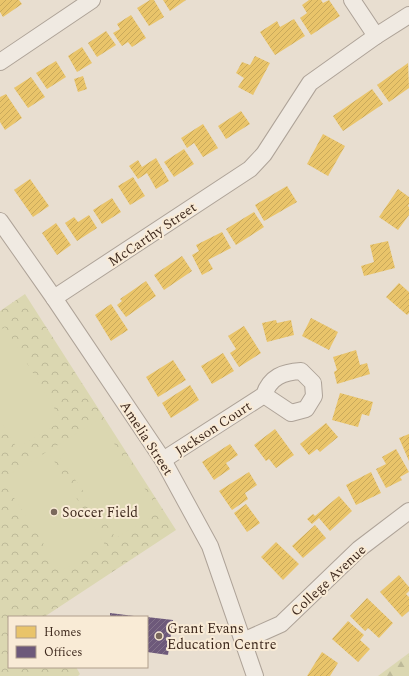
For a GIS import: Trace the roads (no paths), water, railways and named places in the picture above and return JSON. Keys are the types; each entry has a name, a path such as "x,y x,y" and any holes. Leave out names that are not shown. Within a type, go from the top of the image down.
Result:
{"street":[{"path":"0,62 92,0"},
{"path":"352,0 376,36"},
{"name":"McCarthy Street","path":"54,298 250,169 264,154 310,83 376,36 409,15"},
{"name":"Amelia Street","path":"0,221 54,298 163,460 210,546 255,676"},
{"name":"Jackson Court","path":"163,460 264,395"},
{"name":"College Avenue","path":"243,640 282,624 359,549 409,511"}],"place":[{"name":"Soccer Field","path":"54,512"},
{"name":"Grant Evans Education Centre","path":"159,636"}]}
